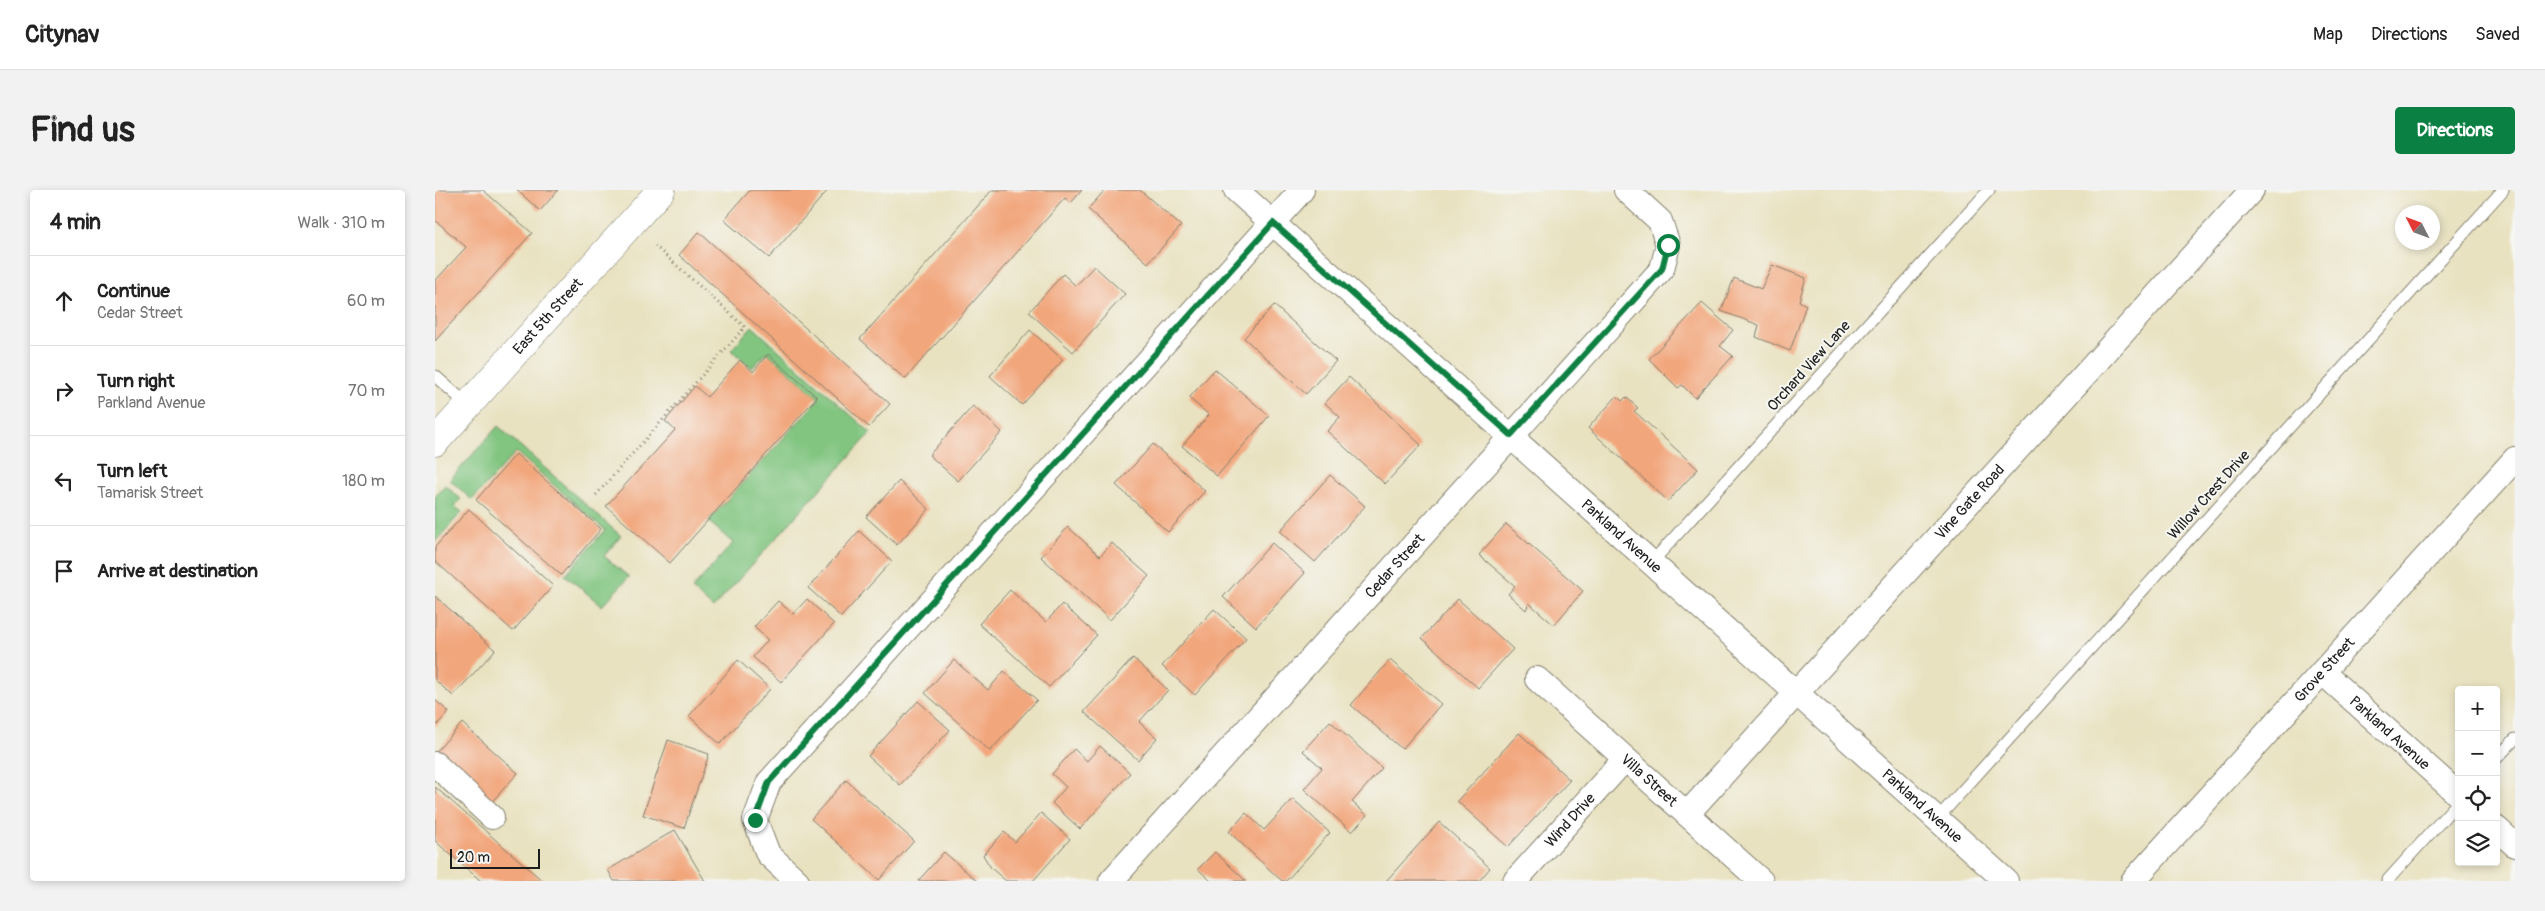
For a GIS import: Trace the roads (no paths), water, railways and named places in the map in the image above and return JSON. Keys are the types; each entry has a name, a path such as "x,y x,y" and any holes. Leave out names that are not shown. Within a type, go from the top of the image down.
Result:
{"main road":[{"name":"East 5th Street","path":"435,442 661,190"}],"street":[{"name":"Parkland Avenue","path":"1236,190 2006,881"},
{"path":"797,881 768,854 755,820 769,782 1302,190"},
{"name":"Cedar Street","path":"1111,881 1662,269 1668,245 1661,221 1626,190"},
{"name":"Vine Gate Road","path":"1687,814 2252,190"},
{"name":"Grove Street","path":"2133,881 2515,459"},
{"name":"Parkland Avenue","path":"2322,672 2455,791"},
{"name":"Villa Street","path":"1537,679 1761,881"},
{"name":"Wind Drive","path":"1515,881 1625,759"},
{"path":"435,764 492,817"},
{"path":"2500,832 2515,845"}],"lane":[{"name":"Orchard View Lane","path":"1652,562 1989,190"},
{"name":"Willow Crest Drive","path":"1937,819 2503,190"},
{"path":"435,376 468,405"},
{"path":"2500,756 2515,739"},
{"path":"2387,881 2455,805"}]}
